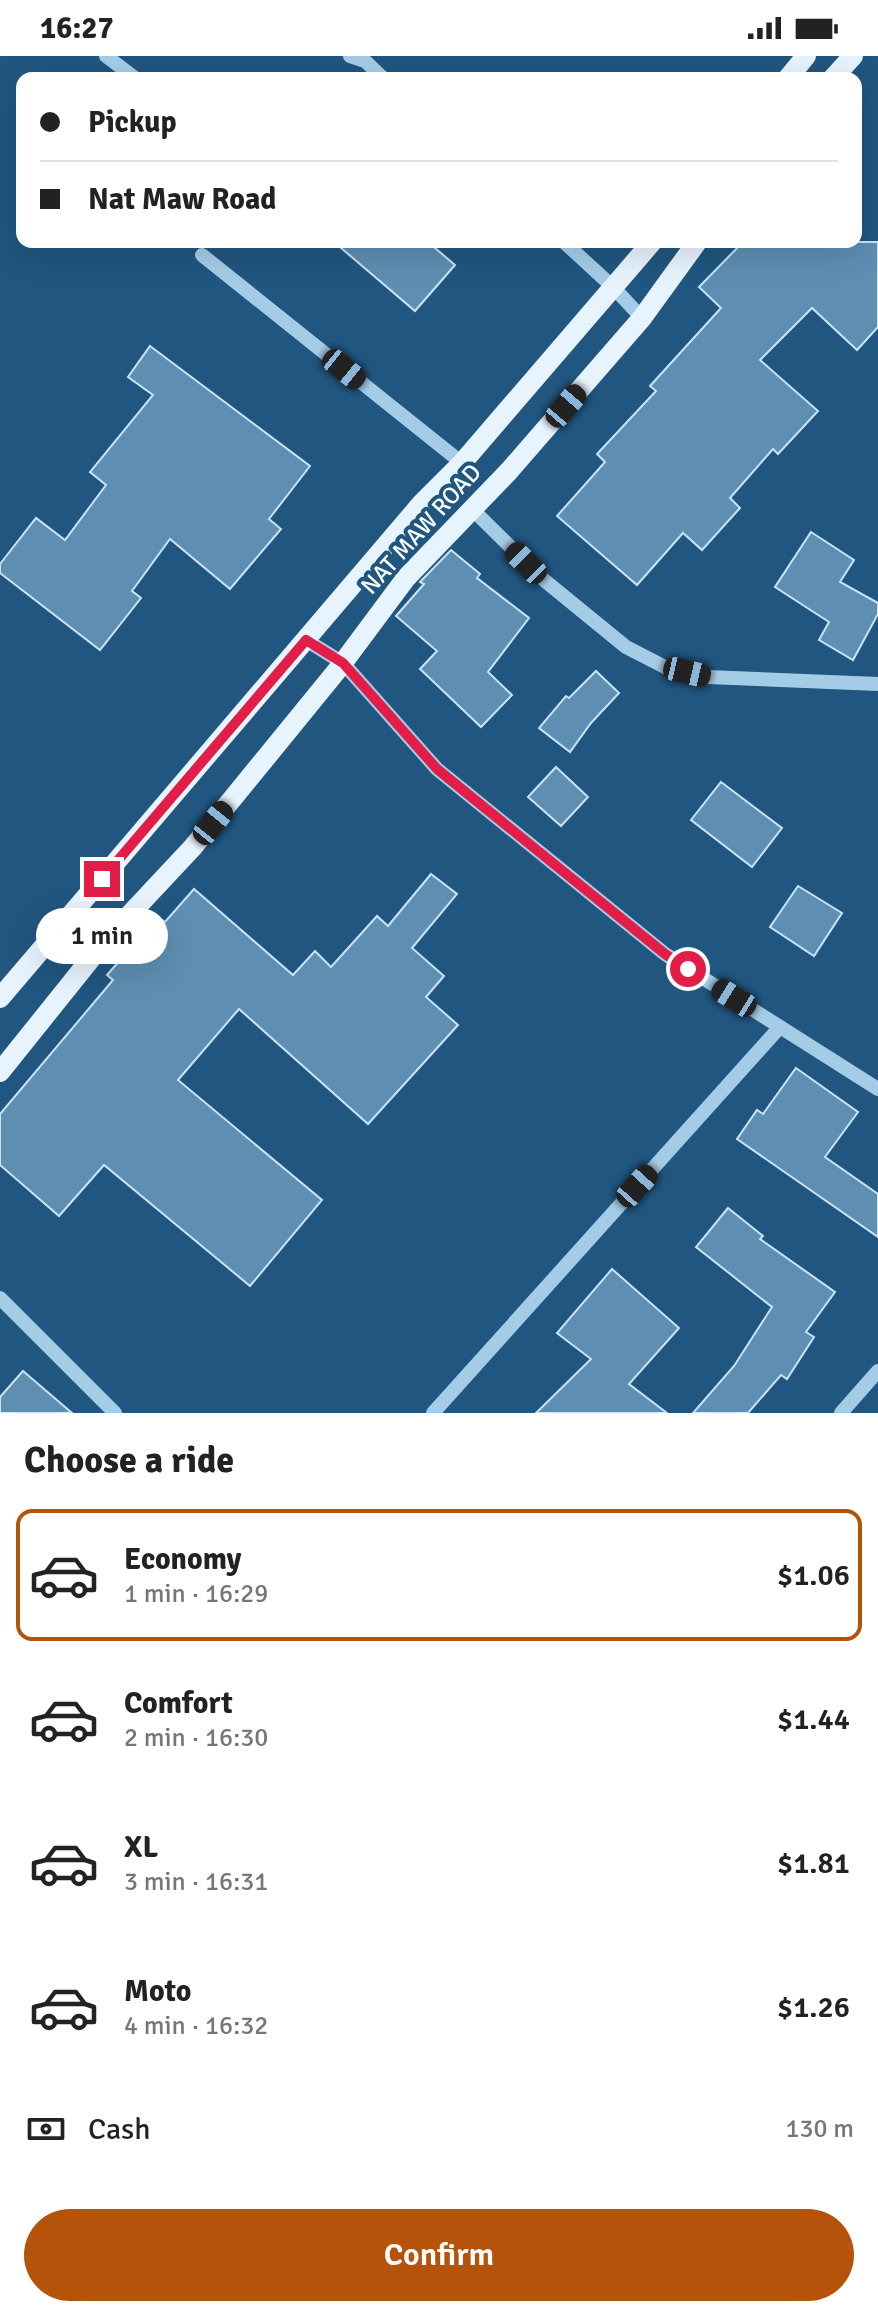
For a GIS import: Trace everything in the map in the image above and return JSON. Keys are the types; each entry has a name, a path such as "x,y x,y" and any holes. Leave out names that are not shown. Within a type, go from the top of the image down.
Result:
{"main road":[{"path":"793,72 806,56"},
{"path":"838,72 853,56"},
{"name":"NAT MAW ROAD","path":"0,998 422,503 462,463 647,248"},
{"name":"NAT MAW ROAD","path":"0,1072 105,941 193,847 343,663 406,578 509,471 642,318 693,248"}],"street":[{"path":"106,56 127,72"},
{"path":"350,56 365,61 377,72"},
{"path":"571,248 642,318"},
{"path":"202,255 462,463"},
{"path":"472,509 544,580 626,647 665,667 708,677 878,684"},
{"path":"306,640 343,663 437,769 665,954 878,1089"},
{"path":"433,1413 780,1027"},
{"path":"0,1298 115,1413"},
{"path":"841,1413 878,1371"}],"building":[{"path":"862,242 878,242 878,327 857,350 812,308 760,360 818,411 778,454 773,449 730,498 740,508 702,550 683,533 637,585 557,516 605,462 597,454 656,391 650,386 721,308 699,287 737,248 862,248"},
{"path":"341,248 435,248 455,265 415,311"},
{"path":"150,346 310,466 269,519 281,529 230,589 170,539 132,591 141,598 100,650 0,573 0,564 36,518 65,540 106,485 90,472 153,395 128,377"},
{"path":"811,532 854,560 840,582 878,603 878,614 853,660 819,640 829,622 775,587"},
{"path":"451,550 480,574 477,578 529,618 488,672 512,695 481,727 420,669 437,651 396,616 424,584 420,582"},
{"path":"596,671 619,693 570,752 539,728 566,696 569,698"},
{"path":"556,767 588,797 561,826 528,797"},
{"path":"721,782 782,828 752,867 691,820"},
{"path":"431,874 457,894 412,948 444,976 426,997 458,1025 368,1124 239,1009 178,1080 322,1200 250,1286 104,1165 59,1216 0,1165 0,1114 113,980 107,975 158,917 165,922 194,889 293,975 315,951 331,967 377,916 388,926"},
{"path":"798,886 842,913 814,956 770,927"},
{"path":"796,1068 858,1112 825,1157 878,1194 878,1237 737,1139 757,1110 763,1114"},
{"path":"728,1208 763,1236 760,1239 835,1292 806,1332 814,1337 787,1379 781,1375 748,1413 693,1413 734,1366 772,1307 696,1247"},
{"path":"612,1269 679,1328 629,1384 667,1413 536,1413 591,1359 557,1333"},
{"path":"23,1371 72,1413 0,1413 0,1397"}],"route":[{"path":"102,879 306,640 343,663 437,769 665,954 688,969"}]}
